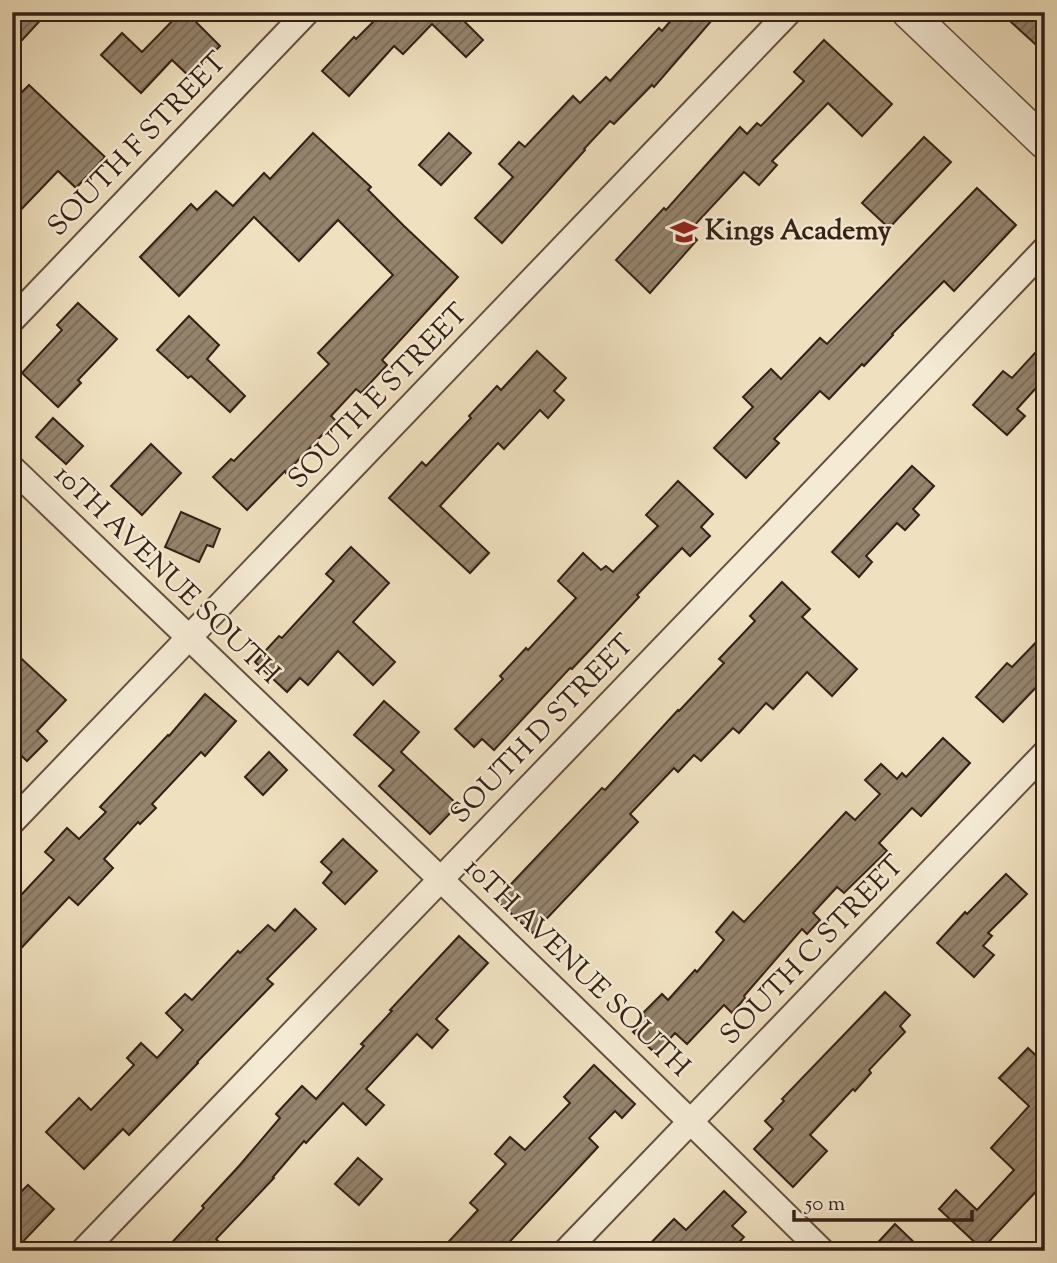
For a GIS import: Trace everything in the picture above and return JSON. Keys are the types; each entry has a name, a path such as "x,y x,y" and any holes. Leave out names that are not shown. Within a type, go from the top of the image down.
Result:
{"street":[{"name":"SOUTH F STREET","path":"12,320 307,12"},
{"name":"SOUTH E STREET","path":"12,822 789,12"},
{"path":"908,12 1045,143"},
{"name":"SOUTH D STREET","path":"83,1251 1045,249"},
{"name":"10TH AVENUE SOUTH","path":"12,468 441,879 822,1251"},
{"name":"SOUTH C STREET","path":"566,1251 1045,753"}],"building":[{"path":"12,12 48,12 12,51"},
{"path":"181,12 186,12 220,46 190,77 172,60 141,93 101,55 122,33 142,52"},
{"path":"383,12 455,12 483,40 466,57 432,24 403,54 394,46 349,96 322,71 354,37 356,39"},
{"path":"678,12 719,12 654,87 652,85 614,124 610,121 502,243 475,218 513,177 499,164 519,142 525,147 573,96 580,103 606,77 610,81 659,28 662,31"},
{"path":"1000,12 1045,12 1045,53"},
{"path":"824,40 892,104 862,136 828,103 772,161 777,165 759,185 744,172 689,231 697,240 650,293 616,260 664,208 666,210 740,127 747,134 757,123 761,126 804,81 794,72"},
{"path":"29,85 105,157 76,188 58,171 12,219 12,102"},
{"path":"313,133 371,187 368,190 458,277 382,360 387,365 361,393 356,389 331,416 338,423 325,436 323,434 247,510 213,477 231,459 234,461 329,364 318,353 393,275 338,220 299,261 254,217 179,296 140,257 191,204 197,210 216,191 233,206 264,173 270,179"},
{"path":"449,133 471,153 441,185 419,165"},
{"path":"924,137 951,162 889,228 862,203"},
{"path":"977,188 1016,225 954,291 944,281 829,399 820,391 774,439 779,443 746,478 714,448 753,407 743,397 771,369 781,379 820,338 827,344"},
{"path":"78,303 117,339 78,380 81,383 58,407 22,373 62,330 57,325"},
{"path":"189,316 219,345 207,359 245,396 230,412 191,376 188,378 157,350"},
{"path":"1045,342 1045,378 1017,409 1025,416 1007,435 973,405 1003,371 1012,378"},
{"path":"537,351 566,378 554,391 564,400 548,418 540,410 504,449 498,443 440,506 489,553 470,573 389,498 422,462 426,466 497,386 501,390"},
{"path":"53,418 83,446 66,464 36,437"},
{"path":"151,444 181,473 142,515 111,486"},
{"path":"912,466 934,486 913,509 919,515 905,530 897,523 866,556 872,562 859,577 832,552"},
{"path":"678,481 713,514 701,527 710,536 690,556 682,548 494,750 482,739 474,747 455,729 503,679 500,676 576,598 558,581 583,553 601,570 606,566 613,572 658,526 646,515"},
{"path":"181,512 220,529 213,547 207,545 199,562 165,547"},
{"path":"351,547 389,583 353,622 395,662 373,685 338,651 308,685 300,678 287,692 255,662 279,636 282,638 334,581 326,574"},
{"path":"782,582 810,609 802,617 857,669 832,696 807,672 773,709 766,703 739,733 733,728 701,761 694,755 678,772 674,768 630,814 638,822 533,933 496,900 602,788 605,790 724,663 719,659 755,621 750,616"},
{"path":"1045,633 1045,678 1003,722 976,697 1007,663 1012,667"},
{"path":"12,650 66,700 37,731 47,741 27,761 12,747"},
{"path":"205,694 236,721 205,756 201,752 152,804 156,808 140,824 138,822 104,859 113,868 78,905 69,897 12,958 12,885 22,894 54,860 45,852 67,828 79,839 106,812 100,807 169,736"},
{"path":"384,701 419,732 401,752 458,805 430,834 379,786 394,770 354,735"},
{"path":"943,738 970,763 921,816 912,808 879,843 887,851 844,893 837,887 813,913 820,920 807,934 802,929 732,1013 724,1005 687,1044 675,1033 656,1054 633,1032 646,1018 642,1014 662,994 668,1000 724,940 716,932 733,912 744,922 846,812 855,820 880,794 865,780 881,764 897,779 902,773 906,777"},
{"path":"269,752 287,770 263,795 245,777"},
{"path":"343,839 377,871 345,904 323,883 332,872 321,862"},
{"path":"1006,874 1027,894 988,933 992,936 983,946 994,955 974,977 937,943 965,912 967,914"},
{"path":"295,909 316,929 267,979 273,984 129,1135 123,1129 84,1169 46,1132 79,1098 91,1110 134,1065 127,1058 141,1043 157,1058 183,1030 166,1013 185,994 192,1000 238,951 240,953 268,925 275,931"},
{"path":"459,936 488,963 436,1019 448,1030 432,1048 417,1034 366,1089 384,1105 366,1125 343,1103 306,1143 304,1141 274,1178 216,1239 228,1251 164,1251 280,1118 276,1114 302,1086 316,1099 364,1046 361,1044 392,1011 390,1010"},
{"path":"885,992 910,1015 900,1026 905,1032 869,1070 871,1073 855,1091 853,1089 810,1135 827,1151 793,1187 754,1149 773,1129 765,1121 784,1101 782,1099"},
{"path":"1028,1048 1045,1064 1045,1182 982,1249 939,1209 956,1190 977,1210 1014,1170 991,1148 1029,1106 999,1078"},
{"path":"594,1065 635,1104 622,1118 615,1111 589,1138 598,1147 501,1251 440,1251 478,1210 470,1203 506,1164 495,1154 510,1137 525,1150 570,1103 564,1097"},
{"path":"358,1158 382,1179 359,1205 335,1184"},
{"path":"28,1185 54,1209 12,1251 12,1201"},
{"path":"724,1191 746,1212 732,1226 744,1237 731,1251 643,1251 674,1219 686,1230"},
{"path":"895,1224 923,1251 870,1251"}],"place":[{"name":"Kings Academy","path":"684,232"}]}
